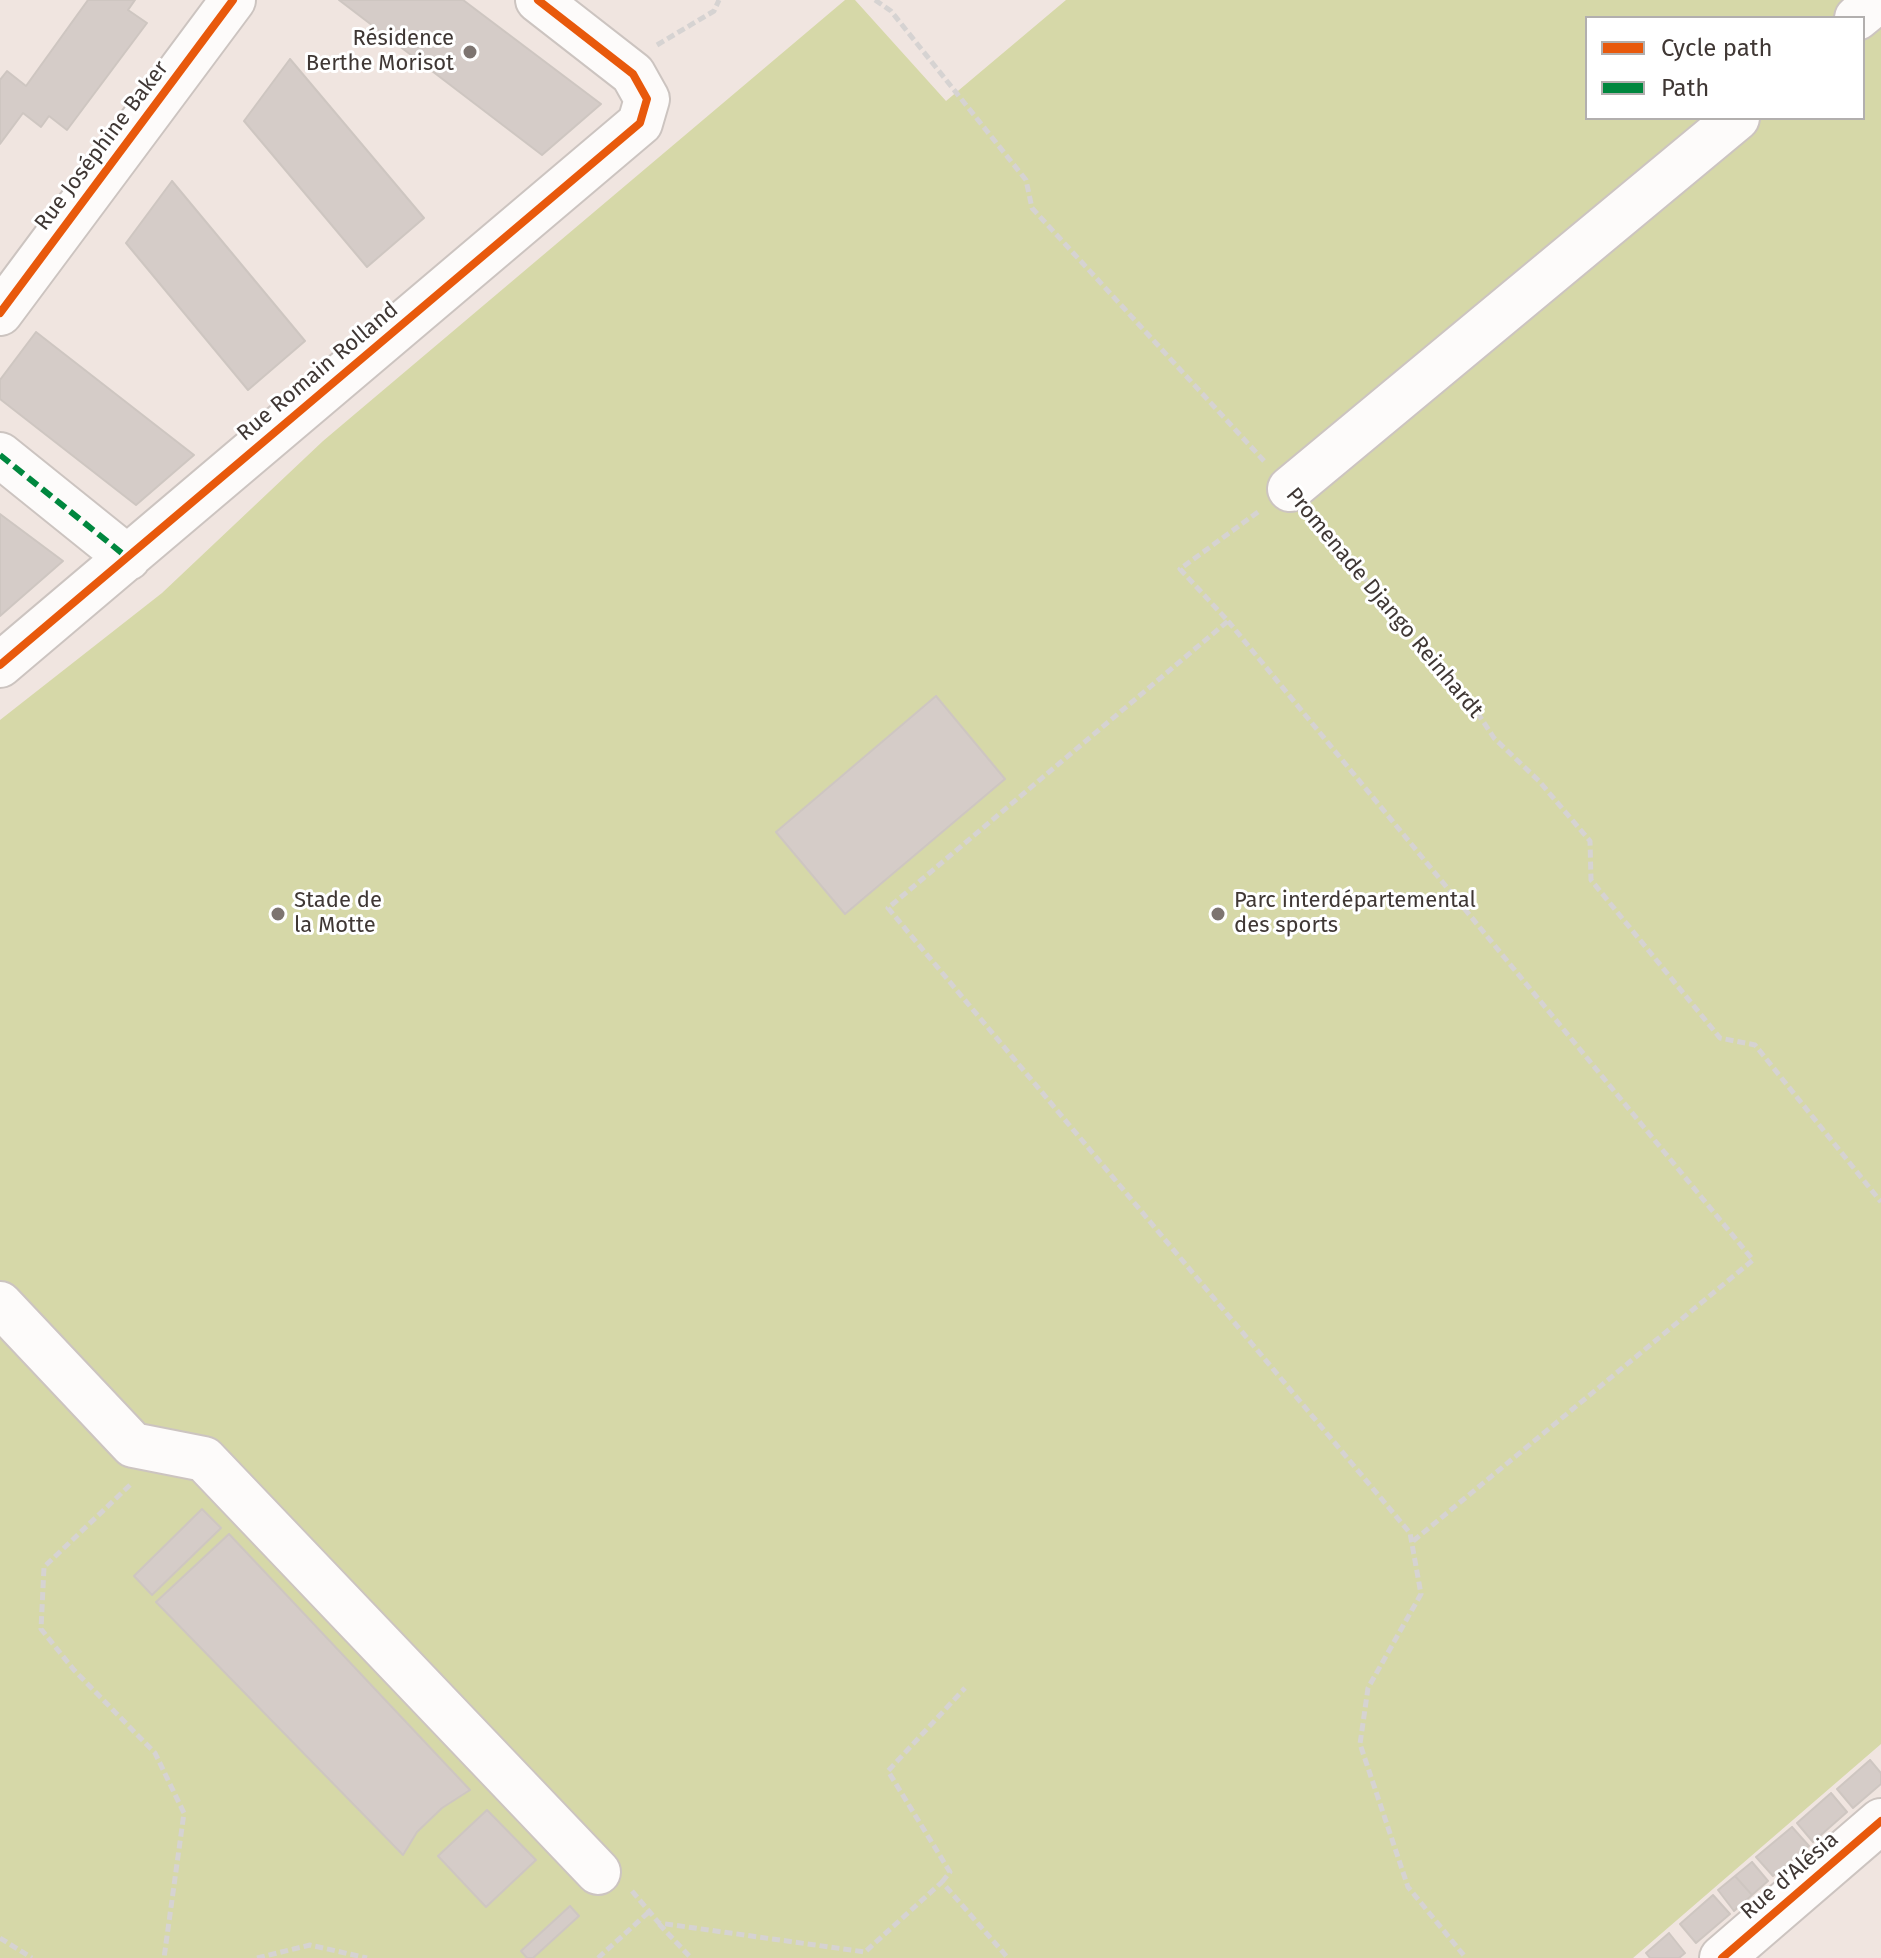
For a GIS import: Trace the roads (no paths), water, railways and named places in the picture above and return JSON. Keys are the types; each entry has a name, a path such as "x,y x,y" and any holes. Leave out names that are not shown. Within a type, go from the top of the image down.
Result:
{"street":[{"name":"Rue Joséphine Baker","path":"0,313 233,0"},
{"name":"Rue Romain Rolland","path":"0,665 640,123 640,86 538,0"},
{"path":"1859,16 1879,0"},
{"path":"1290,489 1735,120"},
{"path":"0,455 128,558"},
{"path":"0,1304 133,1445 204,1459 598,1872"},
{"name":"Rue d'Alésia","path":"1722,1958 1881,1821"}],"place":[{"name":"Résidence Berthe Morisot","path":"470,52"},
{"name":"Stade de la Motte","path":"278,914"},
{"name":"Parc interdépartemental des sports","path":"1218,914"}]}
